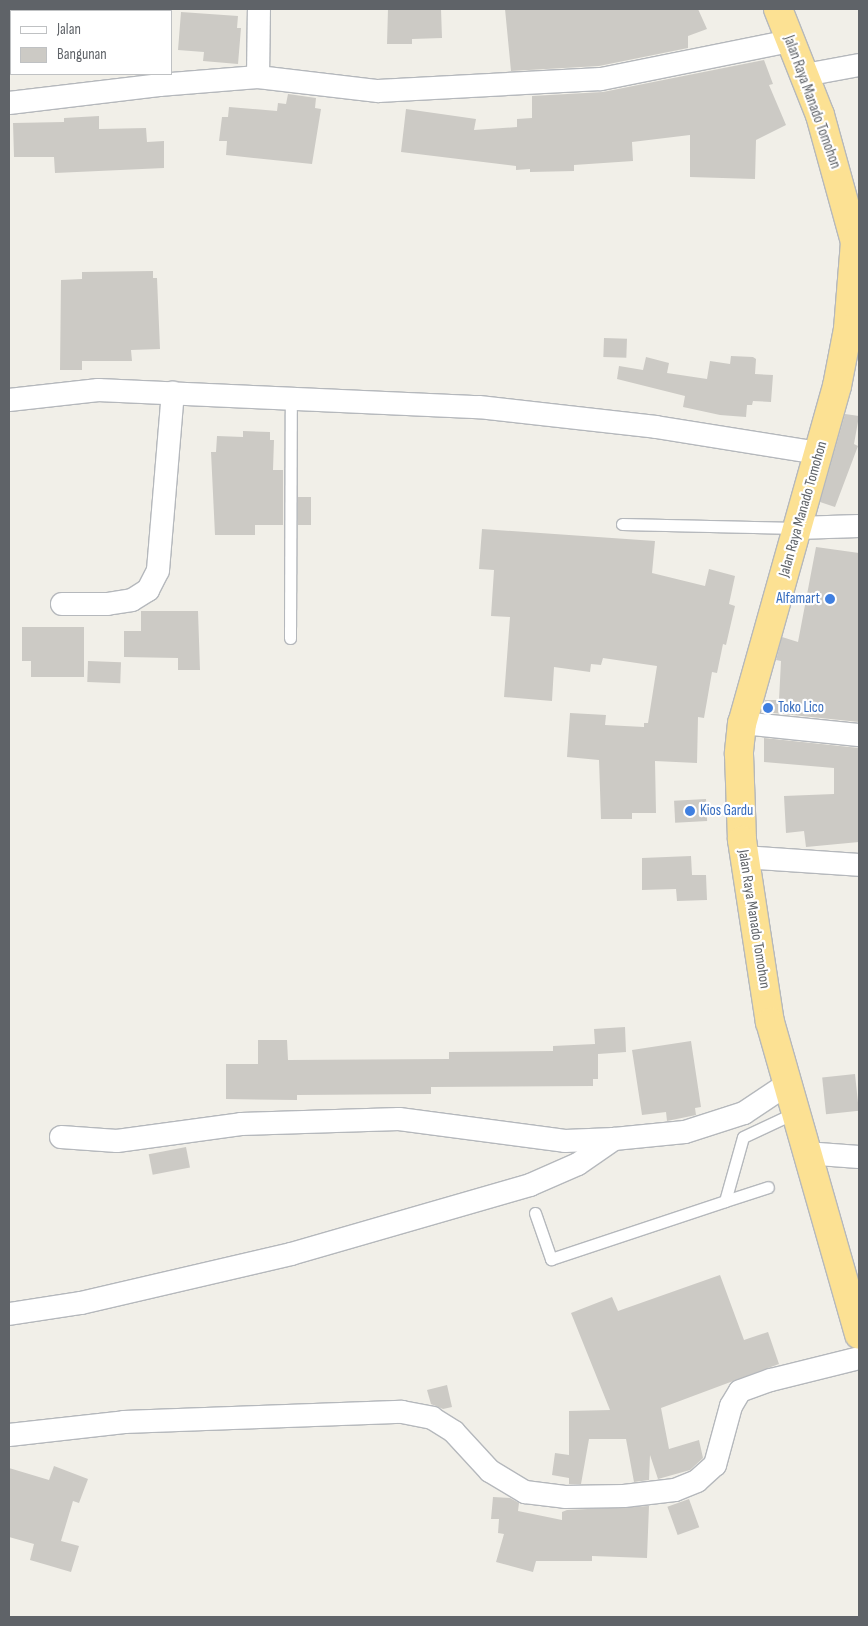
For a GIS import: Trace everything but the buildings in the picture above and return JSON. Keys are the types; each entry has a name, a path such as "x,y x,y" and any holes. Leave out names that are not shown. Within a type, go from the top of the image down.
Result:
{"highway":[{"name":"Jalan Raya Manado Tomohon","path":"778,9 805,75 839,175 857,243 848,329 819,453 742,722 739,754 743,856 770,1022 805,1153 859,1335"}],"street":[{"path":"258,77 260,9"},
{"path":"9,103 159,85 258,77 357,90 512,86 601,79 790,41"},
{"path":"805,75 859,65"},
{"path":"9,400 72,392 173,393 502,409 656,427 819,453"},
{"path":"62,604 107,604 132,600 148,590 158,570 173,393"},
{"path":"798,528 859,526"},
{"path":"742,722 859,735"},
{"path":"743,856 859,865"},
{"path":"61,1137 116,1141 241,1124 399,1119 556,1140 614,1139 685,1132 744,1113 786,1085"},
{"path":"9,1314 81,1303 291,1254 521,1188 578,1164 614,1139"},
{"path":"805,1153 859,1157"},
{"path":"9,1435 124,1422 402,1412 432,1418 454,1432 490,1471 525,1492 564,1497 624,1496 675,1490 697,1481 715,1465 731,1406 740,1391 771,1380 859,1358"}],"lane":[{"path":"290,638 291,400"},
{"path":"622,524 798,528"},
{"path":"725,1201 743,1138 794,1114"},
{"path":"535,1212 551,1259 768,1187"}],"place":[{"name":"Alfamart","path":"830,599"},
{"name":"Toko Lico","path":"768,708"},
{"name":"Kios Gardu","path":"690,811"}]}
